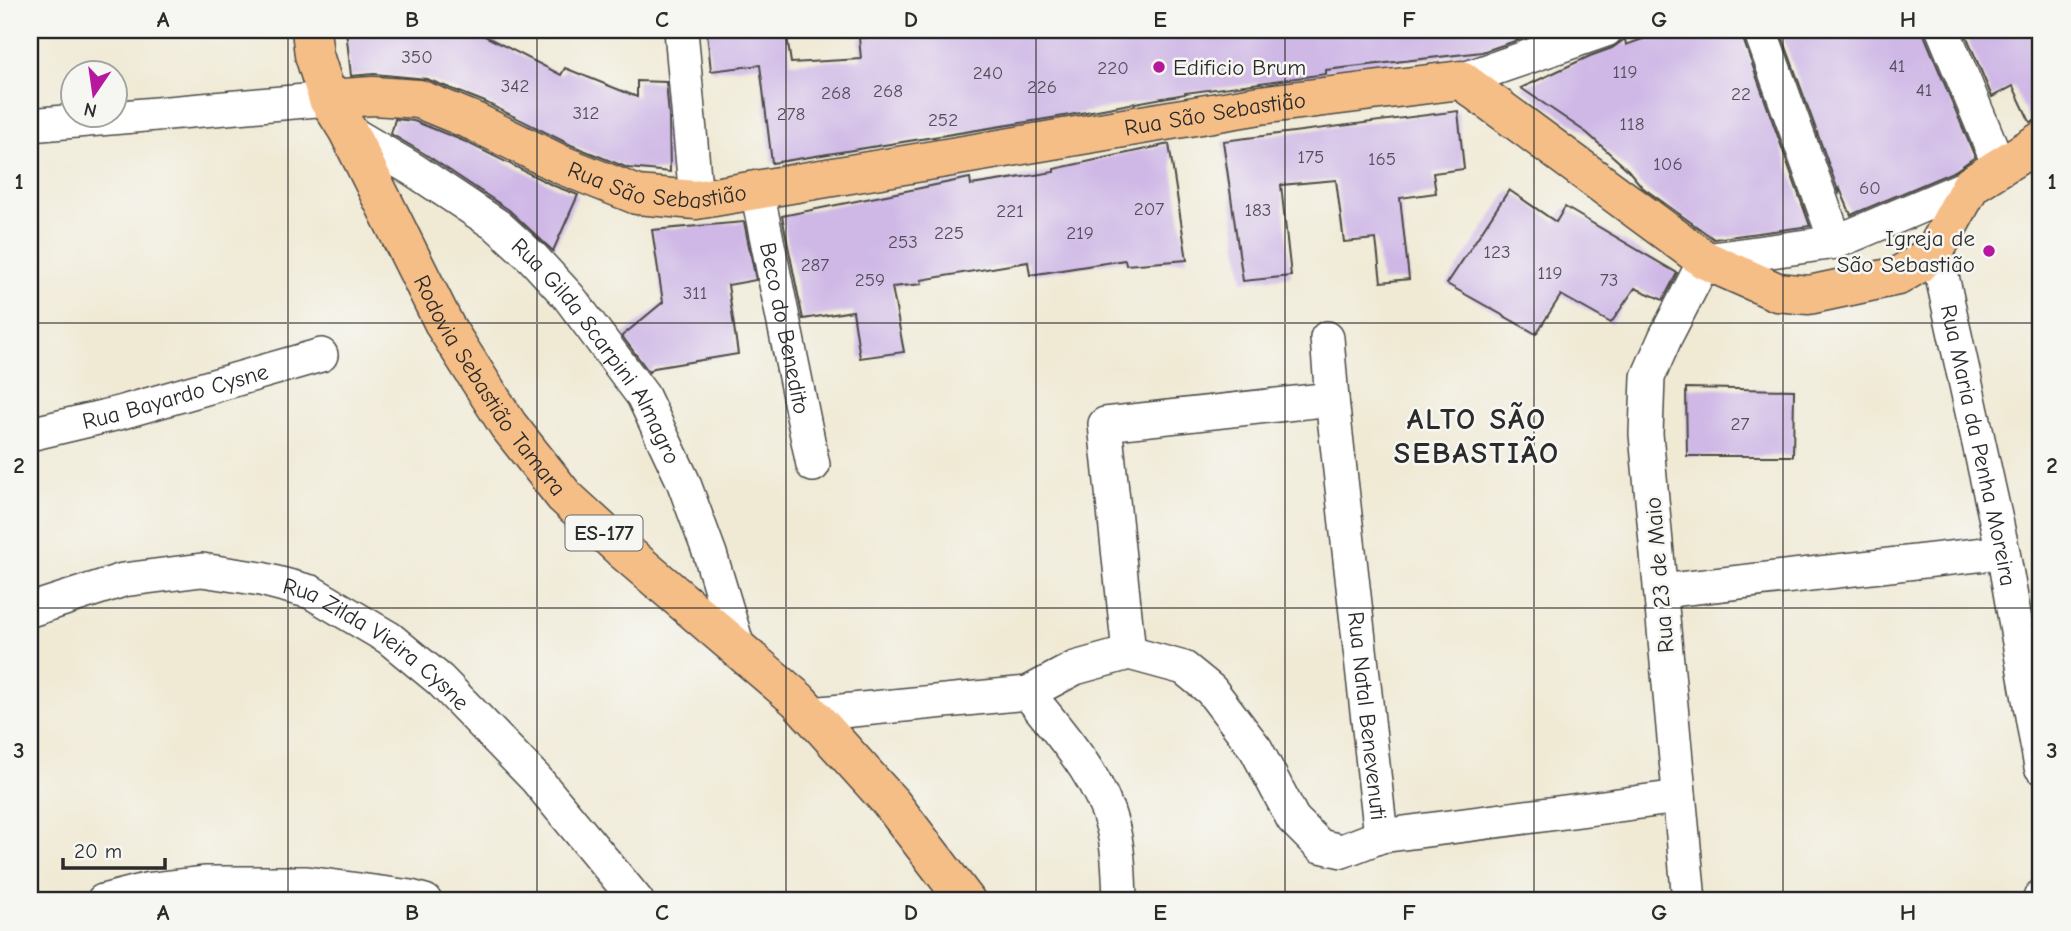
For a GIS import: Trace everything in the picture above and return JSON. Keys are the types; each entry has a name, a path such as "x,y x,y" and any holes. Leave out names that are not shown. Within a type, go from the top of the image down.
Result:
{"main road":[{"name":"ES-177","path":"312,30 314,55 328,99"},
{"name":"Rua São Sebastião","path":"328,99 373,96 419,99 475,121 562,165 638,195 696,200 1260,105 1461,80"},
{"path":"1461,80 1705,260 1777,292 1809,295 1898,276 1936,249 1986,177 2041,141"},
{"name":"Rodovia Sebastião Tamara","path":"328,99 348,131 445,326 508,425 564,496 625,552 798,700 892,804 965,901"}],"street":[{"path":"681,30 696,200"},
{"path":"1461,80 1606,30"},
{"path":"1760,30 1836,242"},
{"path":"1705,260 1836,242 1986,177 1943,30"},
{"path":"30,125 328,99"},
{"name":"Rua Gilda Scarpini Almagro","path":"348,131 414,170 498,226 533,258 569,297 643,396 687,493 710,554 739,650"},
{"name":"Beco do Benedito","path":"757,191 813,465"},
{"name":"Rua Maria da Penha Moreira","path":"1936,249 2003,552 2041,767"},
{"name":"Rua 23 de Maio","path":"1689,901 1646,433 1648,377 1705,260"},
{"name":"Rua Natal Benevenuti","path":"1327,338 1381,835 1679,797"},
{"name":"Rua Bayardo Cysne","path":"30,434 119,413 321,355"},
{"path":"1129,653 1105,424 1332,398"},
{"path":"1661,591 2003,552"},
{"name":"Rua Zilda Vieira Cysne","path":"30,610 123,580 202,570 261,579 311,592 388,638 440,680 536,779 637,901"},
{"path":"811,714 1028,693 1075,668 1129,653 1184,668 1211,690 1256,749 1293,819 1320,846 1342,851 1381,835"},
{"path":"1028,693 1091,774 1112,825 1120,901"},
{"path":"103,901 146,890 206,883 307,883 425,901"},
{"path":"2039,901 2041,896"}],"building":[{"path":"346,30 460,30 481,34 561,75 565,68 637,97 637,81 666,82 670,172 628,168 571,145 485,102 427,79 374,74 351,76"},
{"path":"786,30 791,63 861,59 859,38 951,30 1037,30 1038,35 1093,30 1520,30 1521,39 1482,52 1326,70 1326,74 1185,93 1064,116 772,163 760,65 711,71 707,32"},
{"path":"1668,30 1741,30 1810,226 1714,239 1642,187 1628,170 1587,133 1521,88 1612,48 1625,39 1626,45"},
{"path":"1780,30 1924,30 1975,157 1955,171 1851,215 1840,189 1839,193"},
{"path":"1964,30 2041,30 2041,119 2030,122 2013,86 1992,97"},
{"path":"1458,111 1464,169 1433,173 1436,193 1400,198 1409,279 1381,282 1376,239 1344,242 1336,180 1281,185 1291,276 1243,281 1223,141"},
{"path":"395,119 414,121 466,142 578,195 553,251 509,210 391,134"},
{"path":"1169,144 1187,260 1126,265 1125,260 1030,275 1028,262 921,280 922,284 892,287 904,352 860,358 853,311 803,319 782,216 970,178 971,185 1054,172 1054,169"},
{"path":"1509,190 1556,222 1565,207 1677,273 1663,300 1635,288 1611,323 1561,295 1536,334 1447,284"},
{"path":"744,222 756,280 728,285 738,354 654,368 649,372 622,336 663,302 652,230"},
{"path":"1686,388 1794,390 1793,456 1687,456"}],"place":[{"name":"Edificio Brum","path":"1159,67"},
{"name":"Igreja de São Sebastião","path":"1989,251"}],"district":[{"name":"ALTO SÃO SEBASTIÃO","path":"1477,436"}]}
